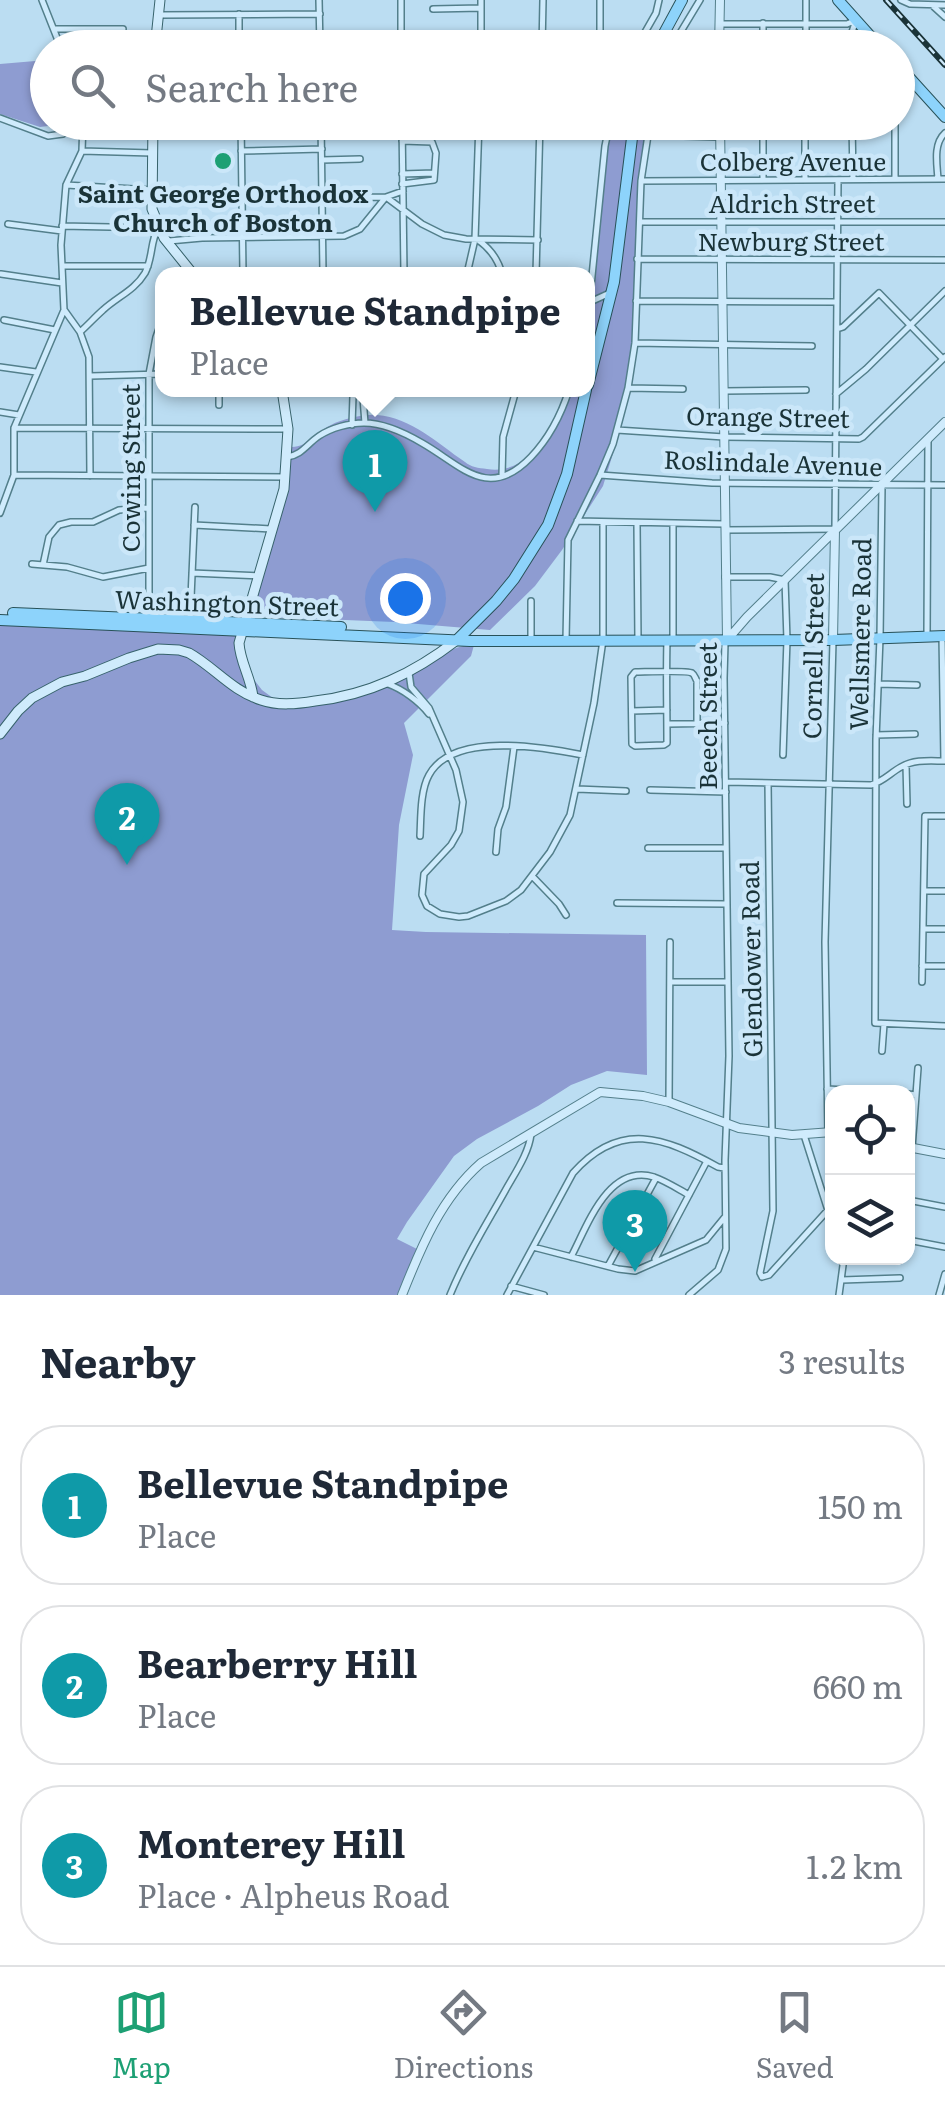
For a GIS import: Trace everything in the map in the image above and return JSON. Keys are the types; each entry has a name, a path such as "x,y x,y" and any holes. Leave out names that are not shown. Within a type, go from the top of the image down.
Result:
{"main road":[{"path":"156,30 160,0"},
{"path":"665,30 682,0"},
{"path":"845,5 865,30"},
{"path":"915,84 945,117"},
{"path":"152,140 152,209 166,242 187,267"},
{"path":"595,353 609,293 631,140"},
{"path":"253,697 240,655 244,626 286,477 288,414 284,397"},
{"path":"0,734 18,711 48,688 158,649 189,653 238,690 284,704 344,697 388,684 460,637 496,602 522,568 542,536 564,483 585,397"},
{"name":"Washington Street","path":"0,616 511,641"},
{"name":"Washington Street","path":"0,616 190,620 460,637 477,643 943,636"},
{"path":"412,670 436,652 437,644 432,638"}],"street":[{"path":"42,0 54,29 123,29"},
{"path":"320,0 320,30"},
{"path":"401,0 401,30"},
{"path":"542,30 543,0"},
{"path":"600,0 600,30"},
{"path":"681,30 700,0"},
{"path":"720,0 720,30"},
{"path":"806,0 806,30"},
{"path":"901,0 910,4 945,4"},
{"path":"645,30 659,2"},
{"path":"433,9 481,4 481,30"},
{"path":"932,5 945,17"},
{"path":"239,14 239,30"},
{"path":"157,15 320,14"},
{"path":"720,24 847,24 856,20"},
{"path":"852,30 856,20"},
{"path":"763,23 763,30"},
{"path":"0,118 30,129"},
{"path":"942,179 938,144 945,133"},
{"path":"0,513 14,475 14,428 64,310 62,228 66,185 82,151 82,140"},
{"path":"241,140 243,267"},
{"path":"322,140 323,267"},
{"path":"469,267 476,238 479,140"},
{"path":"536,267 540,140"},
{"path":"593,267 606,140"},
{"path":"566,640 568,540 600,475 628,388 634,342 641,181 647,140"},
{"name":"Beech Street","path":"690,1295 714,1275 726,1252 727,640 719,140"},
{"path":"763,140 763,180"},
{"path":"805,180 806,140"},
{"path":"852,140 853,179"},
{"path":"895,140 895,180"},
{"path":"166,242 344,236 360,230 386,197 403,187 432,181 436,153 432,142 402,141 402,174 403,187 404,209 404,267"},
{"path":"241,151 322,149"},
{"path":"82,151 152,153"},
{"path":"322,160 360,159"},
{"path":"402,174 436,173"},
{"name":"Colberg Avenue","path":"641,181 942,179"},
{"name":"Cornell Street","path":"828,1085 826,942 836,529 838,180"},
{"path":"66,185 151,190"},
{"path":"241,198 386,197 433,232 455,238 538,240"},
{"name":"Aldrich Street","path":"640,222 945,222"},
{"path":"8,224 158,228 148,266 133,288 80,332"},
{"path":"476,238 492,252 499,267"},
{"name":"Newburg Street","path":"637,260 945,260"},
{"path":"62,266 148,266"},
{"path":"1,274 62,284"},
{"path":"595,288 609,293"},
{"path":"836,394 945,291"},
{"path":"595,299 609,293"},
{"path":"836,329 879,293 944,359"},
{"path":"636,301 836,302"},
{"path":"64,310 80,332 90,357 90,476"},
{"path":"4,320 56,330"},
{"path":"634,342 812,346"},
{"name":"Cowing Street","path":"149,618 150,374 155,343"},
{"name":"Orange Street","path":"617,430 724,438 864,437 944,359"},
{"path":"0,366 36,372"},
{"path":"91,376 155,374"},
{"path":"628,388 683,390"},
{"path":"724,391 806,390"},
{"path":"219,397 219,405"},
{"path":"352,397 352,425"},
{"path":"362,397 365,423"},
{"path":"502,476 503,437 514,397"},
{"path":"288,456 297,456 322,434 365,423 400,431 468,474 502,476 521,466 542,445 566,397"},
{"path":"0,412 19,414"},
{"path":"727,640 945,422"},
{"path":"14,428 288,429"},
{"path":"927,636 928,439"},
{"path":"14,475 286,477"},
{"name":"Roslindale Avenue","path":"600,475 724,483 945,485"},
{"name":"Wellsmere Road","path":"882,486 875,1023 884,1024"},
{"path":"190,620 195,507"},
{"path":"43,564 49,537 58,525 93,522 129,508 149,508"},
{"path":"577,522 836,529"},
{"path":"388,684 421,704 432,719 461,788 461,824 451,845 424,874 424,901 433,911 459,918 506,901 532,876 568,819 577,788 603,640 603,523"},
{"path":"637,524 638,640"},
{"path":"673,524 667,672 667,743 632,744 631,677 636,672 667,672 692,672 697,678 698,724"},
{"path":"194,525 273,530"},
{"path":"32,564 102,576 149,568"},
{"path":"192,573 260,576"},
{"path":"726,577 785,580"},
{"path":"783,755 785,580"},
{"path":"531,602 531,640"},
{"path":"726,782 876,784 918,761 944,762 943,636"},
{"path":"412,670 412,688 430,708 432,719"},
{"path":"878,684 917,686"},
{"path":"632,711 667,710"},
{"path":"667,724 724,724"},
{"path":"876,735 916,734"},
{"path":"420,836 429,774 450,756 484,745 514,745 583,755"},
{"path":"496,852 514,745"},
{"path":"906,765 907,804"},
{"name":"Glendower Road","path":"768,783 772,1221 760,1276 769,1275 825,1209"},
{"path":"577,788 626,791"},
{"path":"650,790 726,792"},
{"path":"922,982 925,816 945,816"},
{"path":"648,848 726,848"},
{"path":"532,876 566,914"},
{"path":"925,891 945,891"},
{"path":"617,903 727,904"},
{"path":"924,929 945,929"},
{"path":"669,1102 670,942"},
{"path":"922,966 945,966"},
{"path":"670,982 728,982"},
{"path":"882,1051 884,1024 945,1026"},
{"path":"915,1104 918,1068"},
{"path":"402,1295 437,1218 470,1174 600,1092 669,1102 727,1124 772,1134 825,1133"},
{"path":"450,1295 528,1148 531,1134"},
{"path":"804,1135 825,1193"},
{"path":"507,1295 573,1173 592,1154 622,1140 650,1138 725,1168"},
{"path":"915,1148 945,1154"},
{"path":"654,1262 707,1161"},
{"path":"570,1257 601,1199 625,1178 656,1178 689,1195"},
{"path":"608,1266 656,1178"},
{"path":"915,1201 945,1207"},
{"path":"532,1247 635,1271 706,1240 726,1214"},
{"path":"915,1241 945,1246"},
{"path":"839,1295 843,1265"},
{"path":"939,1295 945,1274"},
{"path":"842,1280 900,1278"},
{"path":"512,1286 544,1295"}],"shaded area":[{"path":"30,61 30,124 0,114 0,64"},
{"path":"607,140 650,140 644,174 636,350 622,424 603,486 535,586 490,630 251,616 281,511 292,447 336,423 377,415 413,426 467,464 503,469 529,456 567,397 595,397 595,267 590,267"},
{"path":"0,624 246,633 242,648 251,676 277,701 331,700 413,673 454,649 474,645 471,656 404,723 413,755 399,825 392,930 646,935 647,1075 607,1071 571,1085 454,1156 397,1239 417,1249 397,1295 0,1295"}],"railway":[{"path":"886,0 913,30"},
{"path":"915,32 945,65"}],"place":[{"name":"Saint George Orthodox Church of Boston","path":"223,161"},
{"name":"Bellevue Standpipe","path":"375,512"},
{"name":"Bearberry Hill","path":"127,865"},
{"name":"Monterey Hill","path":"635,1272"}]}
